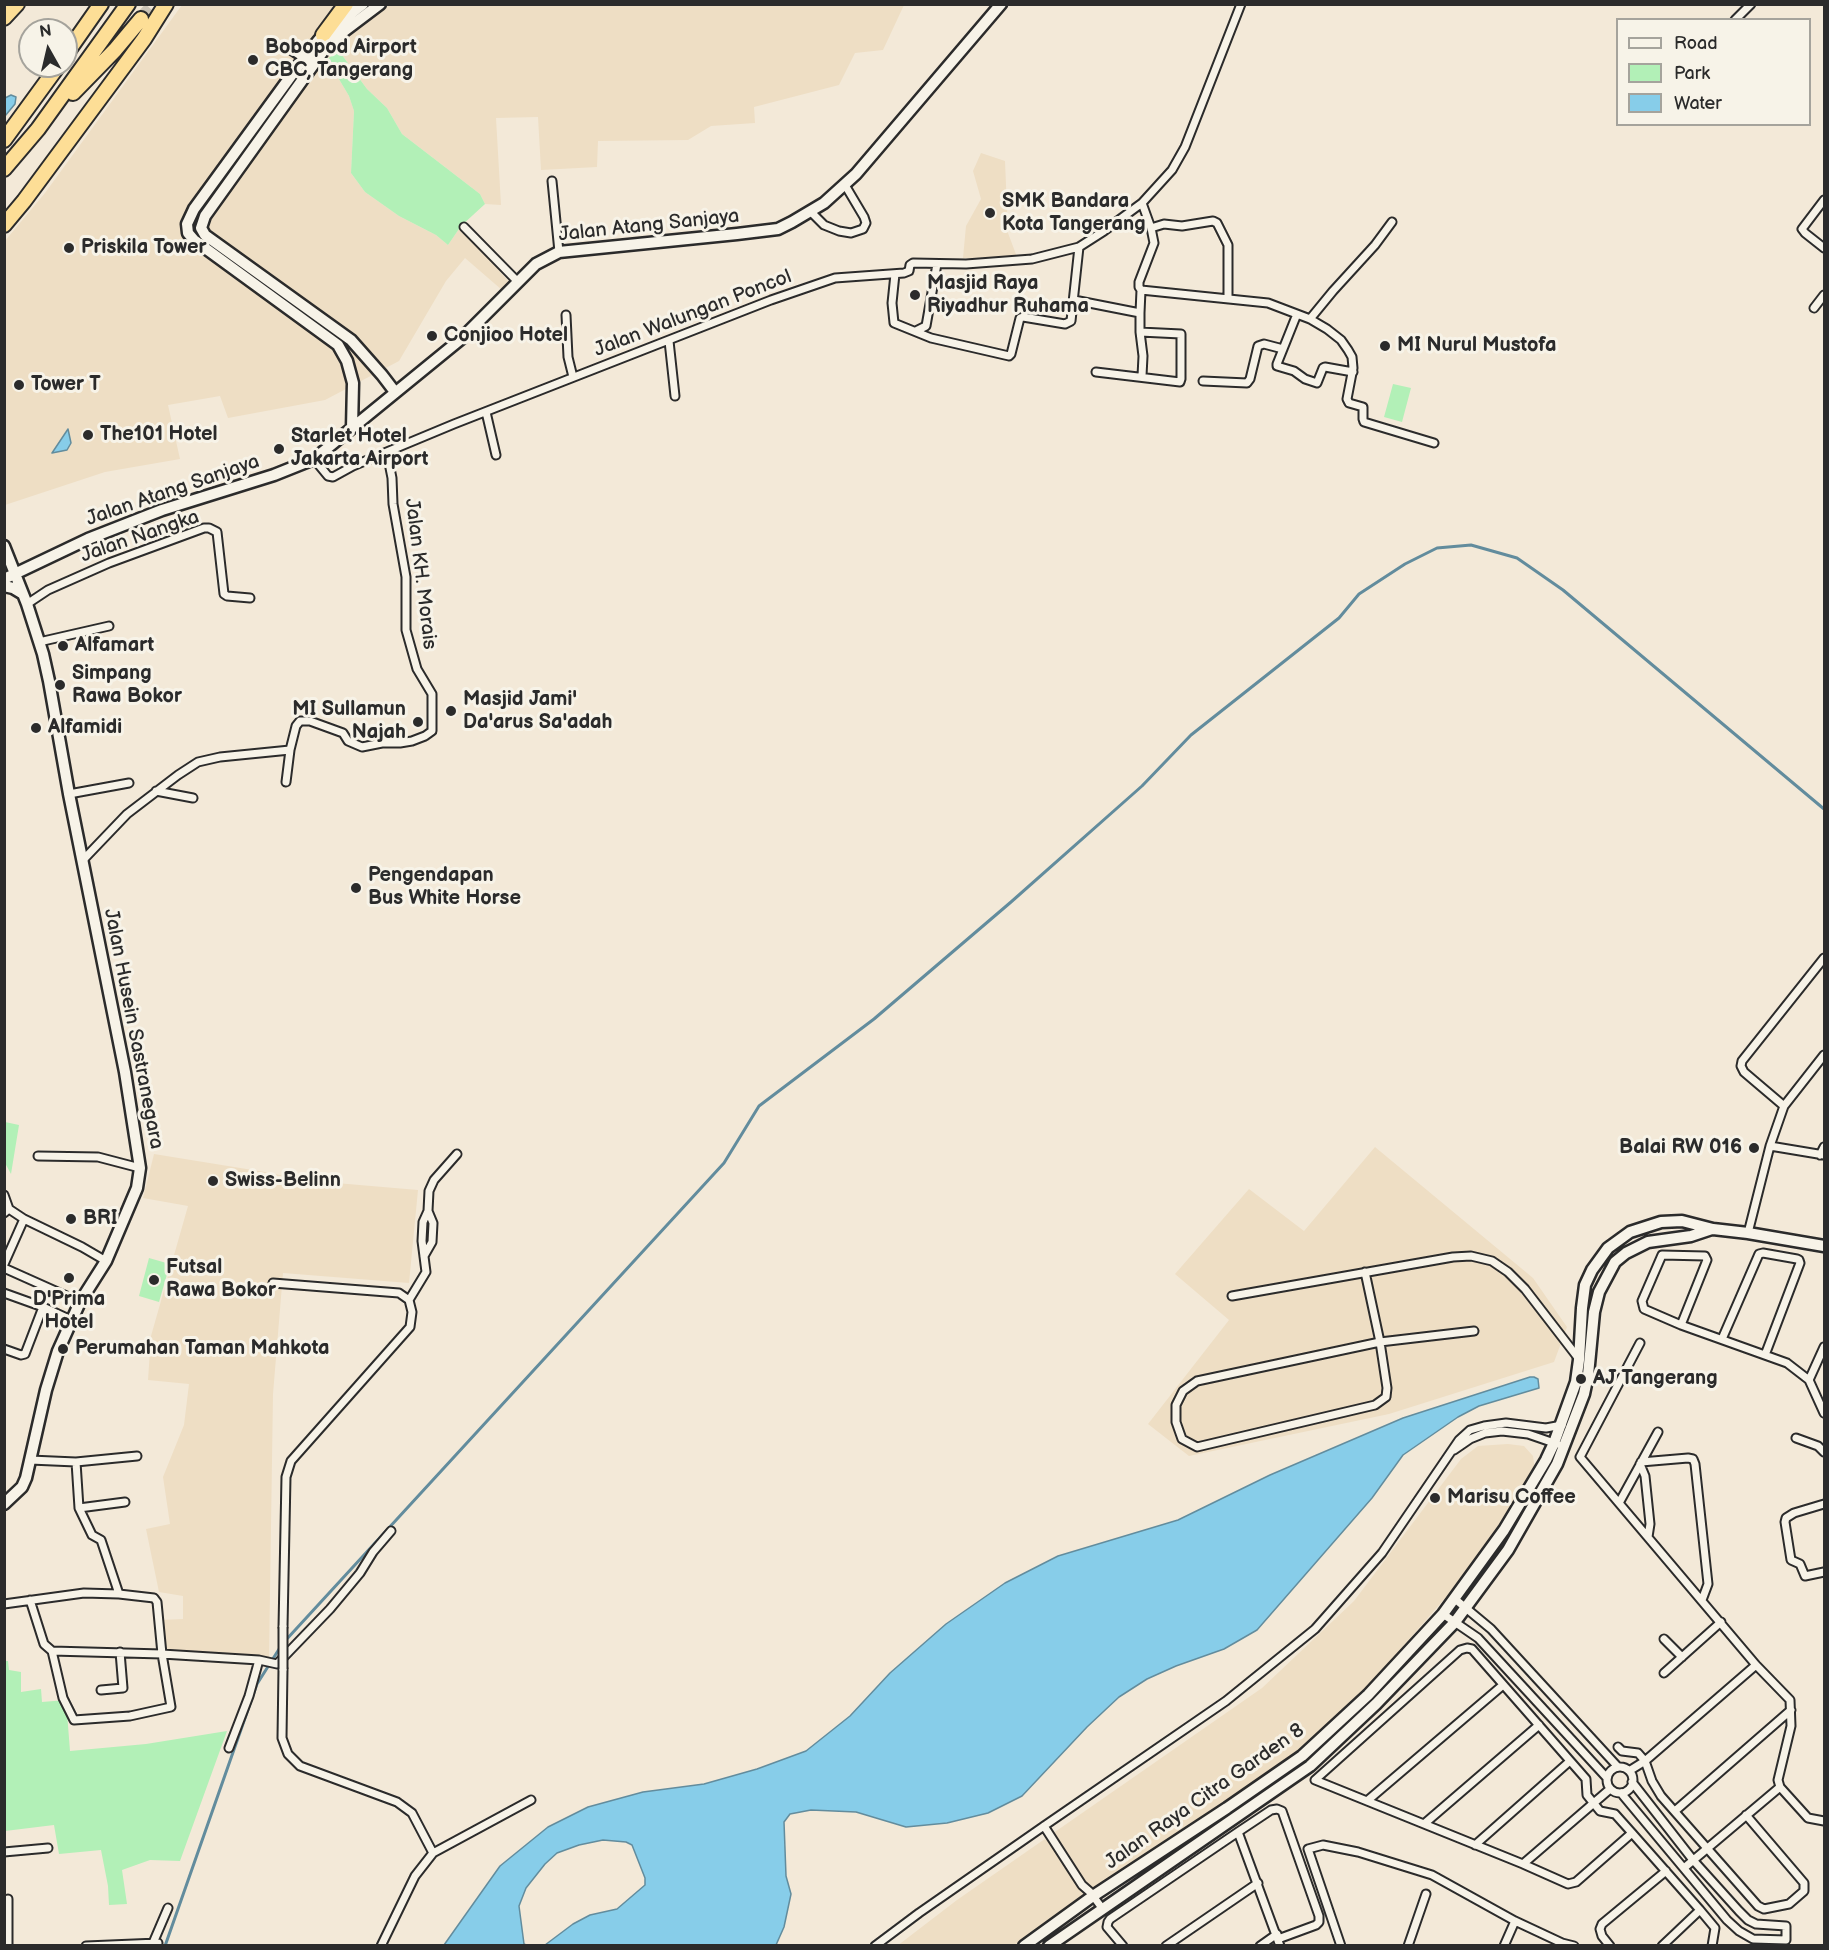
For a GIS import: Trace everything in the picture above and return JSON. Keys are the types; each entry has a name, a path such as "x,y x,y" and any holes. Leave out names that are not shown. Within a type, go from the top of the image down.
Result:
{"highway":[{"path":"4,18 17,4"},
{"path":"78,37 101,4"},
{"path":"38,129 128,4"},
{"path":"4,225 137,49 166,4"},
{"path":"323,35 346,4"},
{"path":"4,169 38,129 115,50 141,19"},
{"path":"4,140 49,78"}],"street":[{"path":"363,4 323,35 309,60 205,216 201,228 205,235 351,340 395,392"},
{"path":"352,428 353,383 347,362 338,345 194,240 187,230 187,221 190,214 309,60 380,4"},
{"name":"Jalan Atang Sanjaya","path":"10,572 162,510 293,469 314,459 461,339 536,264 558,252 693,240 778,229 811,212 845,184 1000,4"},
{"name":"Jalan Walungan Poncol","path":"314,459 326,473 333,477 353,466 486,412 771,300 835,278 895,276 913,263 985,264 1022,261 1078,251 1104,231 1143,208 1179,160 1241,4"},
{"path":"1737,18 1751,4"},
{"path":"291,48 309,60"},
{"path":"552,181 558,252"},
{"path":"811,212 824,225 839,231 851,233 863,229 866,223 864,217 845,184"},
{"path":"1824,200 1802,229 1824,248"},
{"path":"1142,376 1141,290 1138,287 1154,243 1143,208"},
{"path":"1151,228 1164,224 1182,226 1213,221 1217,223 1228,245 1228,299"},
{"path":"1310,319 1375,245 1392,222"},
{"path":"464,227 518,282"},
{"path":"895,276 892,320 894,323 931,338 1009,356 1020,318 1069,323 1073,318 1078,251"},
{"path":"916,331 926,326 937,264"},
{"path":"1141,290 1268,303 1310,319 1327,329 1344,344 1352,357 1353,372 1347,399 1349,403 1363,407 1364,422 1434,443"},
{"path":"1814,308 1824,295"},
{"path":"1074,300 1140,313"},
{"path":"566,315 567,357 571,374"},
{"path":"1297,315 1277,365 1316,383 1325,367 1353,372"},
{"path":"1096,372 1180,382 1182,379 1182,337 1178,334 1140,332"},
{"path":"669,341 675,396"},
{"path":"1203,381 1247,383 1250,379 1257,346 1264,344 1283,349"},
{"path":"486,412 496,455"},
{"name":"Jalan KH. Morais","path":"290,750 296,726 303,721 343,733 348,741 362,747 382,743 400,743 425,736 433,727 432,694 417,669 406,630 406,577 387,453"},
{"name":"Jalan Nangka","path":"25,599 109,563 209,528 216,532 224,594 250,598"},
{"path":"6,549 19,561 36,562"},
{"name":"Jalan Husein Sastranegara","path":"4,1504 22,1487 26,1478 58,1352 80,1302 106,1261 137,1188 140,1168 125,1072 56,719 39,642 25,599 10,572 6,549"},
{"path":"25,599 25,578 36,562"},
{"path":"4,579 10,572"},
{"path":"4,586 15,589 25,599"},
{"path":"39,642 109,626"},
{"path":"83,860 127,814 202,760 290,750 285,782"},
{"path":"69,794 129,783"},
{"path":"156,791 193,798"},
{"path":"1784,1106 1744,1072 1741,1066 1742,1061 1824,958"},
{"path":"1748,1233 1770,1146 1784,1106 1824,1055"},
{"path":"1770,1146 1822,1155 1824,1147"},
{"path":"409,1300 426,1272 424,1256 432,1242 433,1223 428,1211 429,1191 434,1180 457,1154"},
{"path":"38,1156 98,1157 140,1168"},
{"path":"4,1195 7,1211 106,1261"},
{"path":"24,1219 4,1266 80,1302"},
{"name":"Jalan Raya Citra Garden 8","path":"1024,1946 1092,1894 1302,1756 1368,1695 1455,1599 1504,1530 1546,1460 1559,1446 1584,1394 1582,1308 1585,1285 1592,1270 1608,1248 1630,1232 1661,1222 1682,1221 1713,1229"},
{"path":"1713,1229 1824,1246"},
{"name":"Jalan Raya Citra Garden 8","path":"1056,1944 1101,1908 1310,1766 1376,1704 1455,1622 1508,1550 1557,1464 1562,1425 1584,1362 1599,1292 1615,1262 1626,1253 1648,1242 1690,1236 1713,1229"},
{"path":"1722,1339 1759,1254 1799,1260 1800,1263 1765,1355"},
{"path":"1681,1325 1707,1257 1662,1255 1642,1301 1644,1309 1681,1325 1786,1363 1809,1380 1824,1413"},
{"path":"1232,1296 1453,1257 1471,1256 1492,1261 1508,1272 1525,1289 1584,1362"},
{"path":"1365,1272 1380,1342 1387,1388 1386,1396 1375,1405 1197,1447 1182,1439 1176,1422 1176,1405 1183,1391 1197,1381 1380,1342 1474,1331"},
{"path":"273,1282 399,1293 409,1300 412,1312 410,1327 291,1461 285,1477 282,1738 288,1754 300,1766 397,1802 412,1813 433,1853"},
{"path":"4,1293 71,1320"},
{"path":"4,1349 21,1355 25,1354 43,1307"},
{"path":"1640,1343 1580,1457 1756,1665 1790,1700 1791,1726 1778,1779 1780,1787 1808,1818 1824,1821"},
{"path":"1809,1380 1824,1349"},
{"path":"875,1946 1226,1701 1315,1629 1382,1553 1460,1440 1470,1430 1506,1423 1546,1428 1562,1425"},
{"path":"1452,1452 1485,1433 1502,1431 1528,1434 1559,1446"},
{"path":"1619,1503 1658,1432"},
{"path":"1796,1438 1818,1446 1824,1452"},
{"path":"30,1460 76,1462 136,1456"},
{"path":"1641,1463 1693,1459 1708,1584 1702,1600"},
{"path":"76,1462 79,1508 92,1534 101,1540 119,1594"},
{"path":"1641,1463 1646,1476 1650,1524 1648,1536"},
{"path":"79,1508 125,1502"},
{"path":"1824,1504 1794,1513 1786,1518 1785,1522 1791,1560 1800,1564 1805,1576 1824,1572"},
{"path":"51,1651 162,1654 280,1663 330,1609 391,1531"},
{"path":"4,1604 30,1600 84,1593 119,1594 156,1599 162,1654 172,1705 170,1708 130,1716 75,1720 63,1698 51,1651 44,1644 30,1600"},
{"path":"1443,1614 1478,1638 1607,1778 1610,1789 1621,1793 1727,1920 1739,1931 1754,1939 1786,1940 1786,1926 1756,1924 1748,1920 1693,1860 1632,1782 1629,1771 1618,1767 1491,1629 1455,1599"},
{"path":"1664,1673 1721,1622"},
{"path":"1664,1639 1682,1657"},
{"path":"1632,1833 1571,1884 1315,1780 1463,1649 1472,1649 1586,1779 1587,1795 1600,1811 1615,1814 1632,1833 1666,1871 1715,1928 1712,1946"},
{"path":"101,1690 123,1688 120,1652"},
{"path":"229,1748 262,1661"},
{"path":"1629,1771 1645,1761 1756,1665"},
{"path":"1367,1801 1503,1685"},
{"path":"1675,1811 1791,1710"},
{"path":"1424,1824 1539,1725"},
{"path":"1618,1746 1622,1751 1638,1754 1645,1761 1652,1781 1661,1796 1758,1906 1764,1909 1789,1904 1804,1892 1804,1883 1746,1815"},
{"path":"1475,1845 1570,1761"},
{"path":"1607,1778 1611,1771 1618,1767"},
{"path":"1621,1793 1628,1789 1632,1782"},
{"path":"1684,1868 1780,1787"},
{"path":"1523,1864 1610,1789"},
{"path":"381,1946 415,1876 433,1853 531,1800"},
{"path":"1123,1946 1107,1927 1110,1919 1238,1832 1277,1809 1282,1811 1319,1916 1319,1922 1260,1946"},
{"path":"1044,1826 1082,1885 1092,1894 1101,1908"},
{"path":"1238,1832 1278,1940"},
{"path":"1341,1946 1308,1849 1323,1845 1358,1852 1432,1875 1515,1921 1562,1943 1574,1946"},
{"path":"4,1852 48,1848"},
{"path":"1610,1946 1602,1936 1600,1929 1602,1924 1666,1871"},
{"path":"1166,1946 1258,1883"},
{"path":"1408,1946 1426,1894"},
{"path":"8,1899 8,1946"},
{"path":"86,1946 156,1943 168,1908"},
{"path":"1662,1946 1700,1910"},
{"path":"1504,1946 1515,1921"}],"shaded area":[{"path":"182,5 904,5 883,50 855,53 839,85 754,107 755,123 711,126 688,140 598,141 597,167 541,170 538,117 496,118 501,205 485,204 480,194 402,134 387,108 367,89 339,51 327,59 349,96 354,111 351,173 365,192 399,216 436,235 448,245 461,226 509,282 502,290 465,258 446,281 399,361 325,400 228,418 220,396 168,405 180,459 105,472 5,505 4,242 45,193"},
{"name":"SMK Bandara Kota Tangerang","path":"981,153 1005,161 1008,233 1017,257 963,258 966,226 981,199 973,171"},
{"path":"1375,1147 1533,1278 1567,1327 1554,1362 1389,1414 1189,1456 1148,1424 1229,1320 1175,1274 1249,1189 1304,1231"},
{"path":"154,1154 301,1180 418,1190 409,1283 283,1273 273,1394 269,1659 161,1656 161,1620 183,1619 183,1596 159,1592 146,1529 170,1524 163,1477 184,1425 189,1384 148,1380 151,1336 188,1206 143,1198"},
{"path":"1508,1444 1524,1446 1533,1456 1535,1471 1465,1575 1375,1679 1299,1751 1015,1945 897,1946 957,1900 1262,1688 1354,1601 1461,1459 1478,1446"}],"green space":[{"path":"339,51 367,89 387,108 402,134 480,194 485,204 461,226 448,245 436,235 399,216 365,192 351,173 354,111 349,96 327,59"},
{"path":"1393,384 1411,388 1402,422 1384,417"},
{"path":"5,1122 19,1125 11,1174 5,1163"},
{"name":"Futsal Rawa Bokor","path":"149,1258 170,1264 159,1302 139,1296"},
{"path":"4,1661 8,1661 9,1670 21,1672 21,1692 41,1689 42,1702 66,1700 70,1751 146,1744 227,1731 180,1861 150,1860 122,1870 127,1904 109,1905 101,1850 59,1854 54,1825 5,1831"}],"water":[{"path":"11,95 16,97 15,104 5,116 5,98"},
{"path":"68,429 71,443 67,450 52,453"},
{"path":"1530,1377 1538,1379 1539,1388 1479,1406 1458,1417 1403,1455 1372,1498 1257,1630 1224,1649 1147,1679 1119,1697 1087,1727 1022,1796 988,1813 947,1823 906,1827 856,1812 811,1810 790,1814 784,1822 786,1876 791,1894 784,1927 776,1945 545,1945 573,1924 590,1915 617,1909 645,1885 645,1878 632,1845 626,1842 603,1840 557,1853 526,1888 519,1906 526,1945 444,1945 500,1866 548,1827 588,1807 643,1792 704,1784 757,1769 806,1751 850,1716 890,1673 946,1624 1005,1583 1058,1556 1178,1520 1270,1475 1403,1418"}],"waterway":[{"path":"285,1641 724,1163 759,1106 874,1019 1142,786 1191,735 1339,618 1359,594 1405,564 1437,548 1471,545 1517,558 1563,590 1824,809"},
{"path":"165,1946 257,1684 281,1646"}],"tunnel":[{"path":"141,19 155,4"}],"place":[{"name":"Bobopod Airport CBC, Tangerang","path":"253,60"},
{"name":"SMK Bandara Kota Tangerang","path":"990,213"},
{"name":"Priskila Tower","path":"69,248"},
{"name":"Masjid Raya Riyadhur Ruhama","path":"915,295"},
{"name":"Conjioo Hotel","path":"432,336"},
{"name":"MI Nurul Mustofa","path":"1385,346"},
{"name":"Tower T","path":"19,385"},
{"name":"The101 Hotel","path":"88,435"},
{"name":"Starlet Hotel Jakarta Airport","path":"279,449"},
{"name":"Alfamart","path":"63,646"},
{"name":"Simpang Rawa Bokor","path":"60,685"},
{"name":"Masjid Jami' Da'arus Sa'adah","path":"451,711"},
{"name":"MI Sullamun Najah","path":"418,722"},
{"name":"Alfamidi","path":"36,728"},
{"name":"Pengendapan Bus White Horse","path":"356,888"},
{"name":"Balai RW 016","path":"1754,1148"},
{"name":"Swiss-Belinn","path":"213,1181"},
{"name":"BRI","path":"71,1219"},
{"name":"D'Prima Hotel","path":"69,1278"},
{"name":"Futsal Rawa Bokor","path":"154,1280"},
{"name":"Perumahan Taman Mahkota","path":"63,1349"},
{"name":"AJ Tangerang","path":"1581,1379"},
{"name":"Marisu Coffee","path":"1435,1498"}]}
